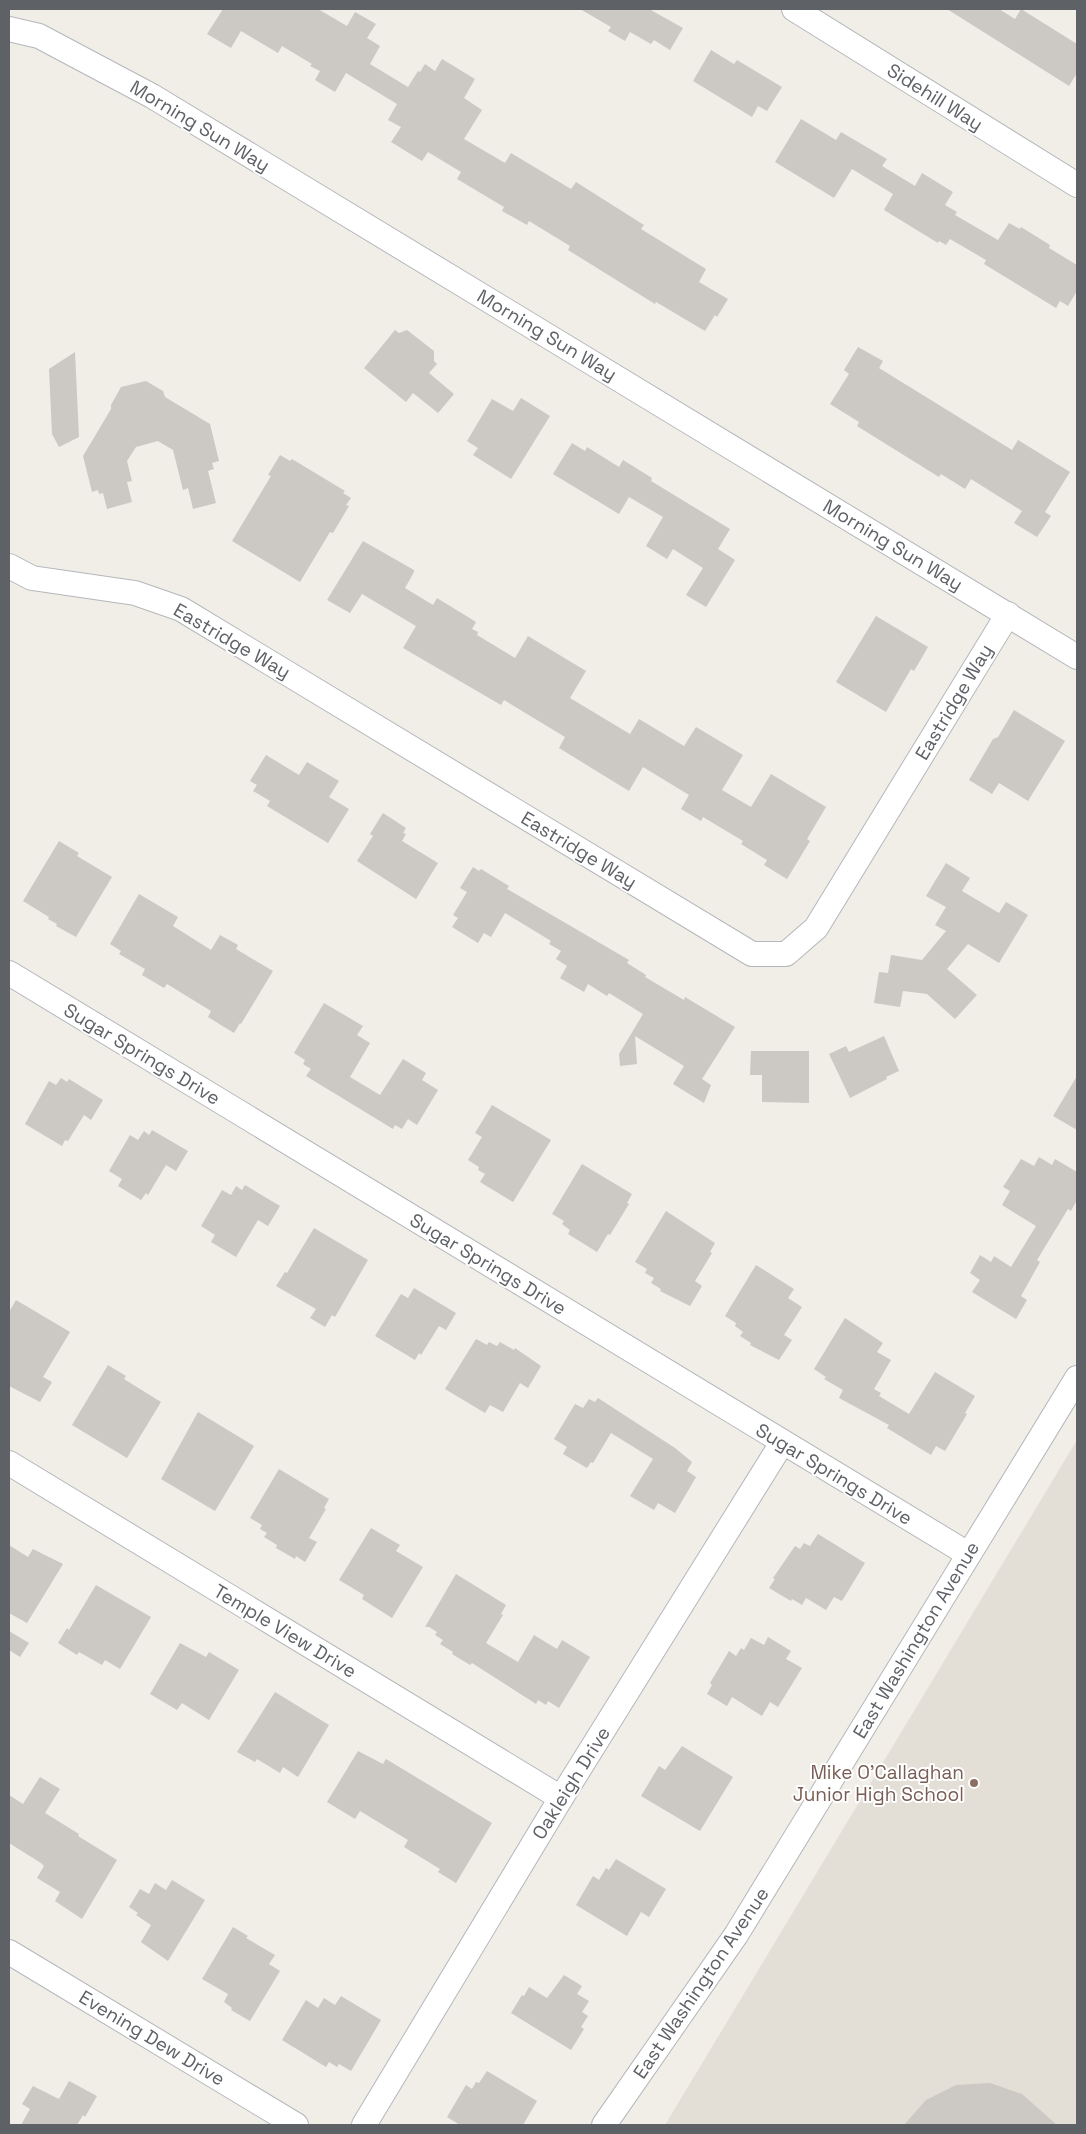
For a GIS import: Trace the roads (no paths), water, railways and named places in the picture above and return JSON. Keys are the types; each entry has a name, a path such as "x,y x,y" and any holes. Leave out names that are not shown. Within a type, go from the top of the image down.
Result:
{"street":[{"name":"Sidehill Way","path":"794,9 1077,185"},
{"name":"Morning Sun Way","path":"9,29 39,36 152,96 1077,657"},
{"name":"Eastridge Way","path":"9,566 32,578 135,594 181,609 752,954 786,954 816,928 1008,614"},
{"name":"Sugar Springs Drive","path":"9,973 968,1554"},
{"name":"East Washington Avenue","path":"604,2125 736,1935 968,1554 1077,1380"},
{"name":"Oakleigh Drive","path":"364,2125 561,1798 782,1443"},
{"name":"Temple View Drive","path":"9,1463 561,1798"},
{"name":"Evening Dew Drive","path":"9,1952 296,2125"}],"place":[{"name":"Mike O'Callaghan Junior High School","path":"974,1783"}]}
